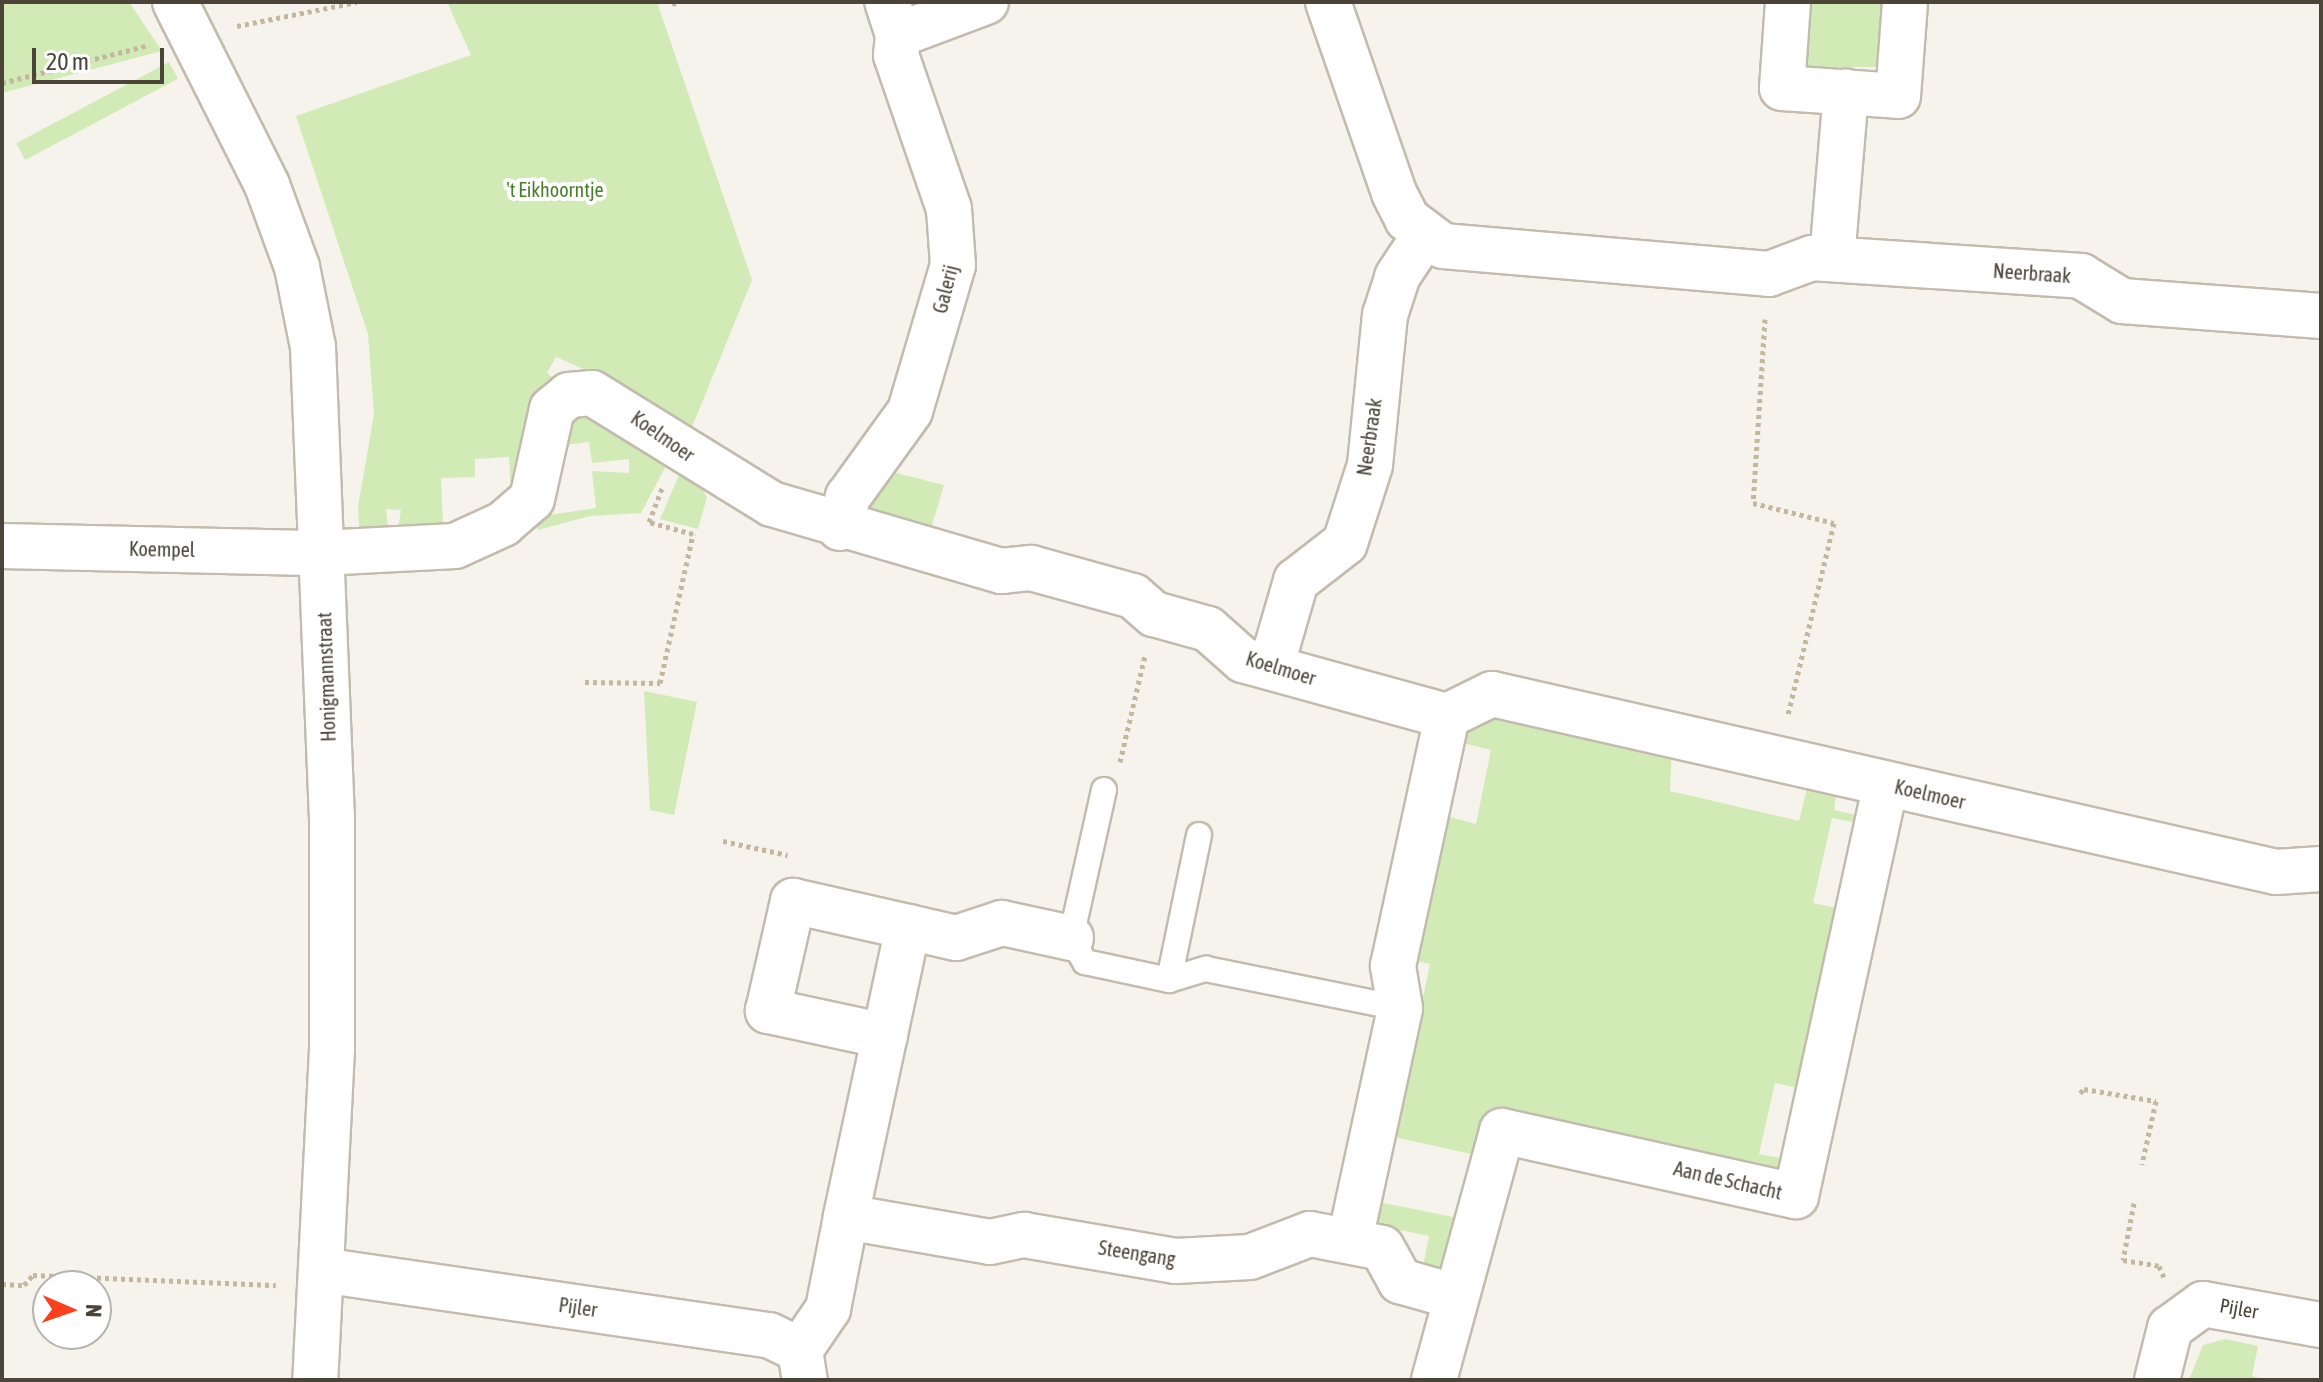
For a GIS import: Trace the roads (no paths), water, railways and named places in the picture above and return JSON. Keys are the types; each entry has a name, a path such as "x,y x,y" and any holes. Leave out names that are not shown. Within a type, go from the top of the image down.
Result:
{"street":[{"name":"Galerij","path":"840,528 848,497 910,411 953,265 949,209 896,55 893,18 986,2"},
{"path":"1328,2 1394,193 1424,236"},
{"path":"1788,2 1782,88 1898,96 1905,2"},
{"name":"Honigmannstraat","path":"184,18 249,141 297,267 313,347 332,817 332,1049 315,1380"},
{"path":"1832,259 1846,92"},
{"name":"Neerbraak","path":"1271,667 1296,581 1345,543 1370,465 1385,315 1397,277 1424,236 1462,250 1769,274 1812,258 2081,276 2122,301 2321,316"},
{"name":"Koelmoer","path":"321,553 455,546 503,524 532,499 543,472 546,423 569,395 608,398 749,493 840,528 1001,571 1031,568 1133,596 1154,614 1208,629 1243,660 1447,716 1492,694 2276,872 2321,869"},
{"name":"Koempel","path":"2,546 321,553"},
{"path":"1350,1240 1400,1008 1393,966 1447,716"},
{"name":"Aan de Schacht","path":"1434,1380 1453,1296 1463,1281 1502,1131 1796,1196 1886,784"},
{"path":"885,1036 768,1011 793,901 956,938 1002,923 1071,938"},
{"path":"802,1365 828,1309 908,927"},
{"name":"Steengang","path":"846,1217 990,1242 1024,1235 1176,1261 1250,1257 1310,1234 1382,1248 1400,1281 1453,1296"},
{"name":"Pijler","path":"321,1270 769,1335 802,1365"},
{"name":"Pijler","path":"2157,1380 2170,1328 2185,1312 2225,1303 2321,1325"}],"lane":[{"path":"1104,790 1071,938 1085,962 1169,980 1206,969 1400,1008"},
{"path":"1169,980 1199,835"}],"park label":[{"name":"'t Eikhoorntje","path":"555,189"}]}
